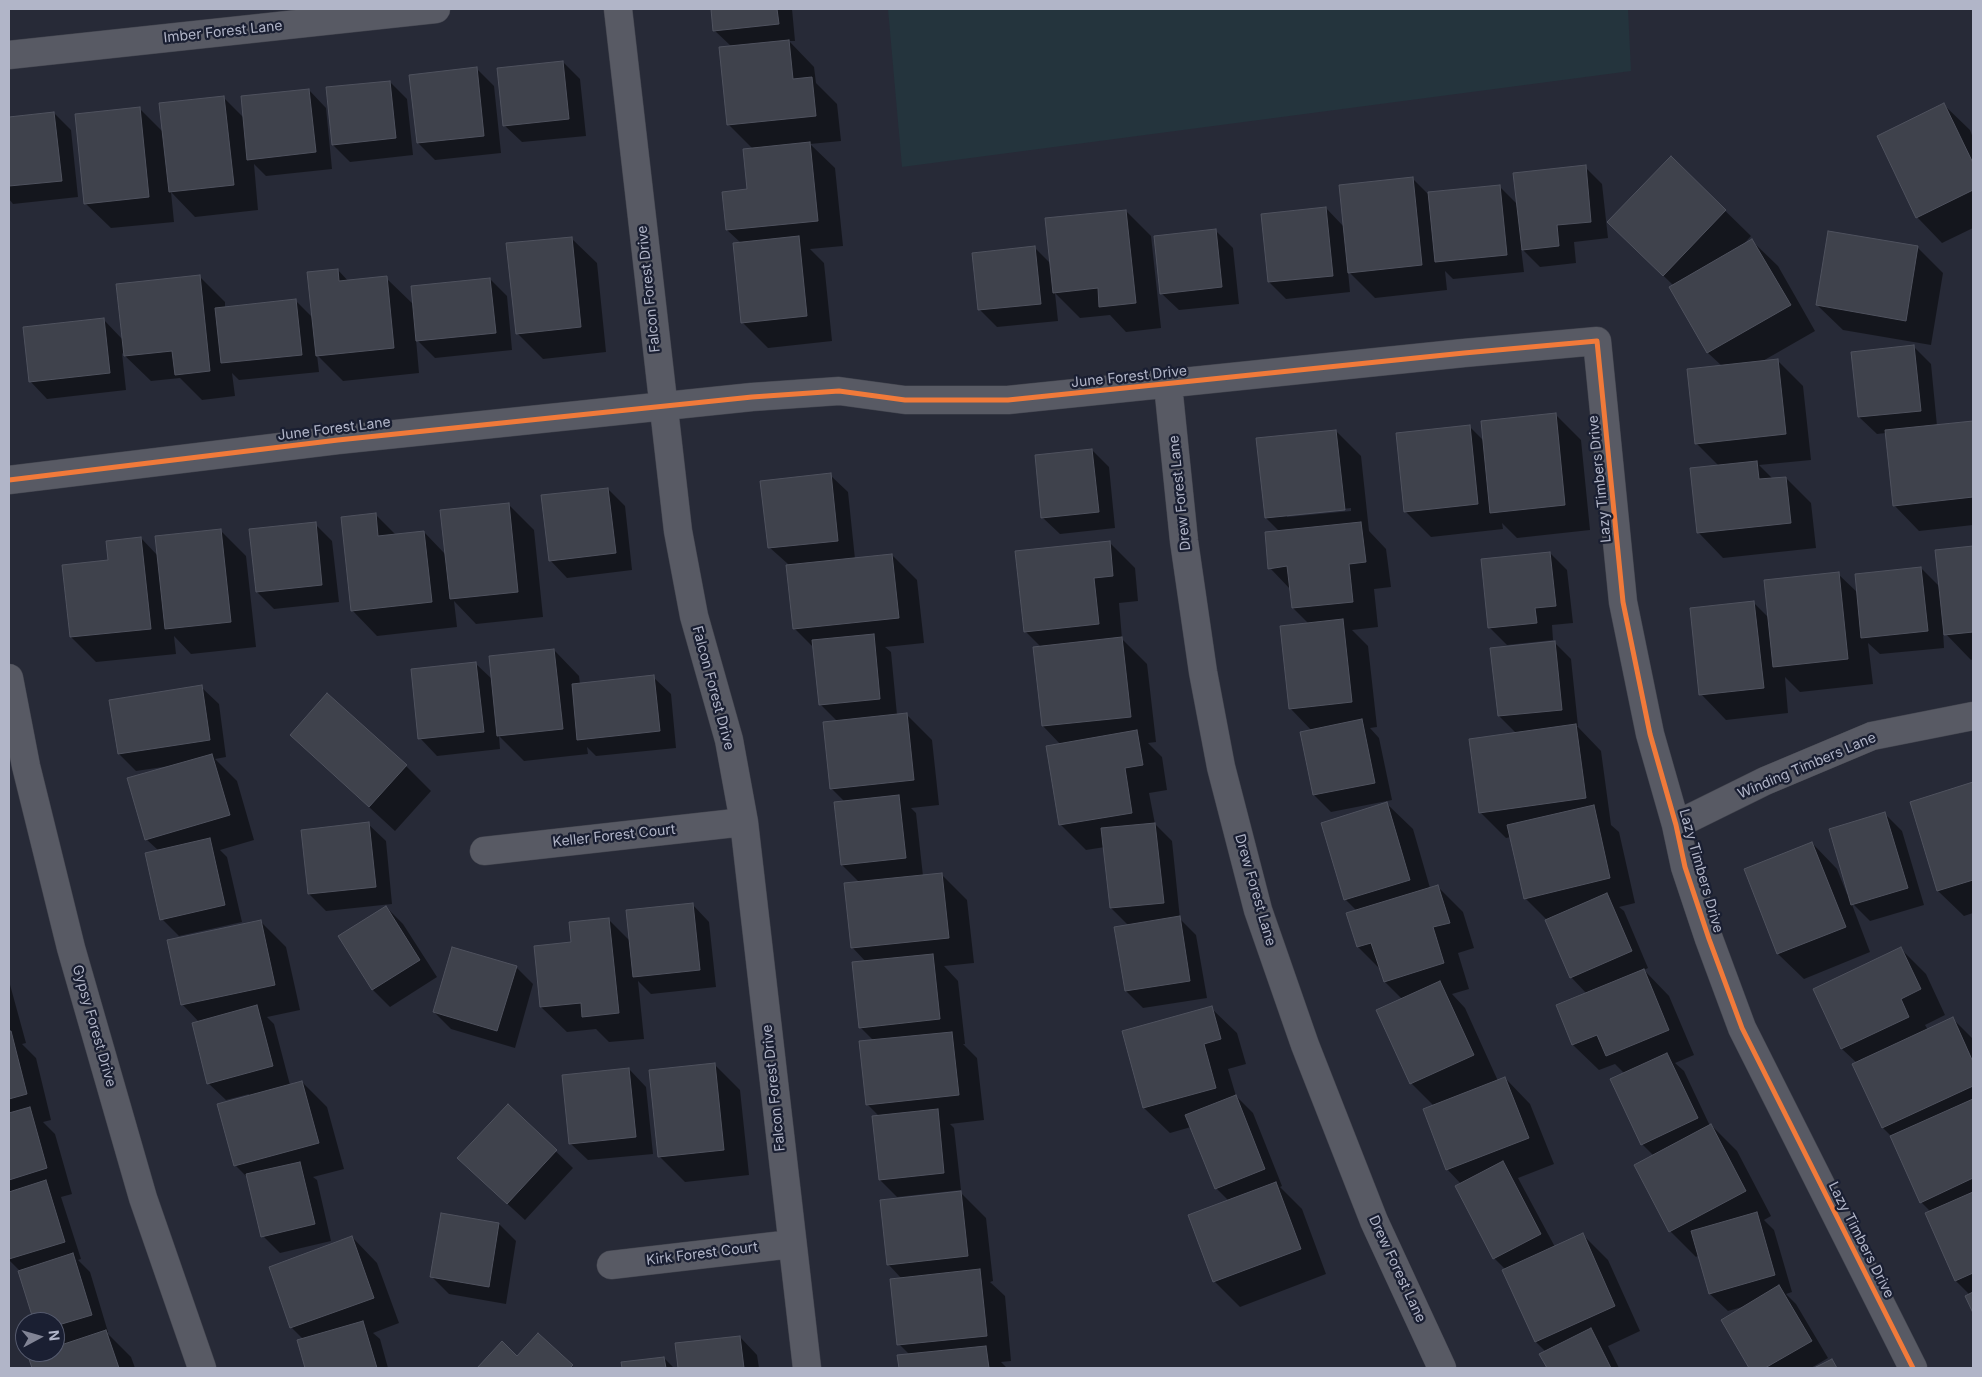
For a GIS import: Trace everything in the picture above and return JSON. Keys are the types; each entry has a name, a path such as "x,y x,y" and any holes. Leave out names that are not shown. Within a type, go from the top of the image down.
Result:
{"street":[{"name":"Imber Forest Lane","path":"9,55 436,9"},
{"name":"Falcon Forest Drive","path":"618,9 662,406 678,531 694,616 729,740 744,822 807,1368"},
{"name":"June Forest Drive","path":"662,406 839,390 905,400 1008,400 1597,341"},
{"name":"Lazy Timbers Drive","path":"1597,341 1624,602 1650,734 1676,825 1688,876 1742,1028 1913,1368"},
{"name":"Drew Forest Lane","path":"1168,385 1184,541 1203,672 1221,767 1258,910 1305,1045 1374,1221 1442,1368"},
{"name":"June Forest Lane","path":"9,480 338,440 662,406"},
{"name":"Gypsy Forest Drive","path":"9,678 26,766 71,948 143,1198 202,1368"},
{"name":"Winding Timbers Lane","path":"1676,825 1765,781 1872,736 1973,716"},
{"name":"Keller Forest Court","path":"484,850 744,822"},
{"name":"Kirk Forest Court","path":"612,1265 792,1244"}],"shaded area":[{"path":"888,9 1628,9 1631,71 902,167"}],"building":[{"path":"711,9 777,9 779,24 713,31"},
{"path":"789,40 793,79 812,77 816,116 727,125 719,47"},
{"path":"563,61 569,119 503,126 497,68"},
{"path":"477,67 484,136 417,143 409,75"},
{"path":"390,81 396,138 332,145 326,87"},
{"path":"309,89 316,152 247,160 241,96"},
{"path":"224,96 234,185 169,192 159,103"},
{"path":"1944,103 1973,163 1973,190 1916,218 1877,136"},
{"path":"140,107 149,197 84,204 75,114"},
{"path":"54,112 62,181 9,186 9,117"},
{"path":"810,142 818,221 726,230 722,192 747,189 743,149"},
{"path":"1671,156 1726,210 1663,276 1607,222"},
{"path":"1586,165 1591,222 1557,225 1559,246 1522,250 1513,173"},
{"path":"1413,177 1422,265 1348,273 1339,185"},
{"path":"1500,185 1507,255 1435,262 1428,192"},
{"path":"1326,207 1333,276 1268,282 1261,214"},
{"path":"1126,210 1136,303 1099,307 1098,288 1053,293 1045,218"},
{"path":"1216,229 1222,287 1160,294 1154,236"},
{"path":"1828,231 1918,246 1906,321 1816,305"},
{"path":"799,236 807,316 741,323 733,243"},
{"path":"572,237 581,327 516,334 506,243"},
{"path":"1752,239 1791,305 1707,353 1669,287"},
{"path":"1035,246 1041,304 978,310 972,253"},
{"path":"338,269 339,281 387,276 394,348 316,356 307,272"},
{"path":"200,275 210,371 175,375 172,351 124,356 116,284"},
{"path":"490,278 496,333 416,341 411,286"},
{"path":"296,299 302,355 221,363 215,308"},
{"path":"104,318 110,373 29,382 23,327"},
{"path":"1914,345 1921,411 1858,417 1851,352"},
{"path":"1778,359 1786,434 1695,444 1687,369"},
{"path":"1556,413 1565,505 1490,513 1481,421"},
{"path":"1973,421 1973,497 1893,506 1885,430"},
{"path":"1470,425 1478,504 1404,512 1396,433"},
{"path":"1336,430 1345,510 1265,518 1256,438"},
{"path":"1092,449 1099,512 1041,518 1035,455"},
{"path":"1757,461 1759,479 1786,477 1791,523 1697,533 1690,468"},
{"path":"831,473 838,541 768,548 760,481"},
{"path":"608,488 616,553 549,561 541,495"},
{"path":"509,503 518,592 450,599 440,510"},
{"path":"376,513 378,536 424,531 432,602 351,611 341,517"},
{"path":"316,522 322,585 256,592 249,529"},
{"path":"1361,522 1366,562 1349,564 1353,602 1292,608 1287,566 1268,569 1265,532"},
{"path":"221,529 231,622 165,629 155,536"},
{"path":"141,537 151,629 70,637 62,565 108,560 106,541"},
{"path":"1110,541 1113,576 1094,578 1099,624 1024,632 1015,551"},
{"path":"1973,546 1973,632 1944,635 1935,550"},
{"path":"1550,552 1556,606 1535,608 1537,623 1488,628 1481,559"},
{"path":"892,554 899,618 793,629 786,565"},
{"path":"1921,567 1928,631 1861,638 1855,574"},
{"path":"1839,572 1848,659 1773,667 1764,580"},
{"path":"1754,601 1764,688 1699,695 1690,608"},
{"path":"1343,619 1352,702 1289,709 1280,626"},
{"path":"874,634 880,699 819,705 812,640"},
{"path":"1122,637 1131,717 1042,726 1033,647"},
{"path":"1555,641 1562,710 1498,716 1490,648"},
{"path":"554,649 563,729 497,736 489,656"},
{"path":"476,662 484,732 418,739 411,669"},
{"path":"654,675 660,731 577,740 572,684"},
{"path":"202,685 210,740 118,754 109,700"},
{"path":"327,693 407,765 369,807 290,735"},
{"path":"907,713 914,780 830,789 823,722"},
{"path":"1362,719 1375,783 1313,795 1300,732"},
{"path":"1576,724 1586,798 1479,813 1469,739"},
{"path":"1137,730 1143,765 1125,768 1132,813 1059,825 1046,746"},
{"path":"212,754 230,815 145,840 127,778"},
{"path":"1973,782 1973,880 1937,891 1910,802"},
{"path":"899,795 906,858 841,865 834,802"},
{"path":"1387,802 1410,880 1344,900 1321,823"},
{"path":"1594,805 1610,878 1524,899 1507,825"},
{"path":"1885,812 1908,888 1851,905 1829,829"},
{"path":"369,822 376,887 308,894 301,830"},
{"path":"1155,823 1164,903 1110,908 1101,828"},
{"path":"210,838 225,905 160,920 145,853"},
{"path":"1812,842 1846,927 1777,954 1744,869"},
{"path":"942,873 949,938 851,948 844,883"},
{"path":"1438,885 1450,923 1433,927 1444,963 1384,982 1371,943 1357,947 1346,913"},
{"path":"1607,893 1632,951 1570,978 1545,920"},
{"path":"693,903 700,970 633,977 626,910"},
{"path":"386,906 420,960 372,990 338,936"},
{"path":"1180,916 1190,981 1125,991 1114,927"},
{"path":"609,918 619,1013 582,1017 581,1003 540,1007 534,946 571,942 569,922"},
{"path":"261,920 275,985 181,1005 167,940"},
{"path":"452,947 517,966 497,1031 433,1012"},
{"path":"1901,947 1921,989 1901,999 1909,1017 1841,1049 1813,989"},
{"path":"933,954 940,1019 859,1028 852,962"},
{"path":"1644,969 1669,1030 1606,1056 1597,1035 1572,1045 1556,1005"},
{"path":"1440,981 1474,1055 1410,1084 1376,1010"},
{"path":"257,1005 273,1066 207,1084 192,1023"},
{"path":"1212,1006 1221,1039 1204,1044 1216,1088 1143,1108 1122,1031"},
{"path":"1953,1017 1973,1062 1973,1086 1882,1128 1852,1064"},
{"path":"9,1031 11,1031 27,1094 9,1099"},
{"path":"952,1032 959,1095 866,1105 859,1041"},
{"path":"1667,1053 1698,1118 1641,1145 1610,1079"},
{"path":"715,1063 724,1150 658,1157 649,1070"},
{"path":"629,1068 636,1137 569,1144 562,1075"},
{"path":"1505,1077 1529,1138 1446,1170 1423,1109"},
{"path":"302,1081 319,1143 234,1166 217,1104"},
{"path":"1236,1095 1265,1169 1215,1189 1185,1115"},
{"path":"1973,1099 1973,1178 1920,1203 1890,1136"},
{"path":"508,1104 557,1150 507,1204 457,1158"},
{"path":"30,1107 47,1168 9,1180 9,1113"},
{"path":"938,1109 944,1173 879,1180 872,1116"},
{"path":"1711,1124 1746,1191 1669,1232 1634,1165"},
{"path":"1503,1161 1541,1234 1493,1259 1455,1186"},
{"path":"300,1162 315,1224 261,1237 246,1174"},
{"path":"46,1180 65,1242 9,1259 9,1192"},
{"path":"1276,1182 1301,1249 1213,1282 1188,1215"},
{"path":"961,1191 968,1256 887,1265 880,1200"},
{"path":"1973,1192 1973,1273 1955,1281 1925,1213"},
{"path":"1757,1212 1775,1275 1709,1294 1691,1231"},
{"path":"441,1213 499,1223 489,1287 430,1277"},
{"path":"1583,1233 1615,1306 1535,1342 1502,1270"},
{"path":"352,1236 374,1298 290,1328 269,1267"},
{"path":"73,1253 92,1315 65,1323 65,1312 31,1312 18,1271"},
{"path":"980,1269 987,1336 897,1345 890,1279"},
{"path":"1779,1285 1812,1341 1765,1368 1749,1368 1721,1320"},
{"path":"1973,1292 1973,1313 1965,1296"},
{"path":"363,1321 377,1368 305,1368 297,1340"},
{"path":"1591,1328 1611,1368 1547,1368 1539,1354"},
{"path":"106,1330 119,1368 32,1368 30,1362 65,1362 65,1344"},
{"path":"538,1333 573,1365 570,1368 477,1368 502,1341 517,1356"},
{"path":"740,1336 744,1368 678,1368 675,1343"},
{"path":"986,1346 989,1368 899,1368 897,1355"},
{"path":"664,1357 666,1368 622,1368 621,1362"},
{"path":"1832,1359 1837,1368 1814,1368"}],"cycle path":[{"path":"9,480 338,440 752,397 839,391 905,400 1008,400 1597,341 1623,602 1650,734 1676,825 1685,867 1742,1028 1913,1368"}]}
